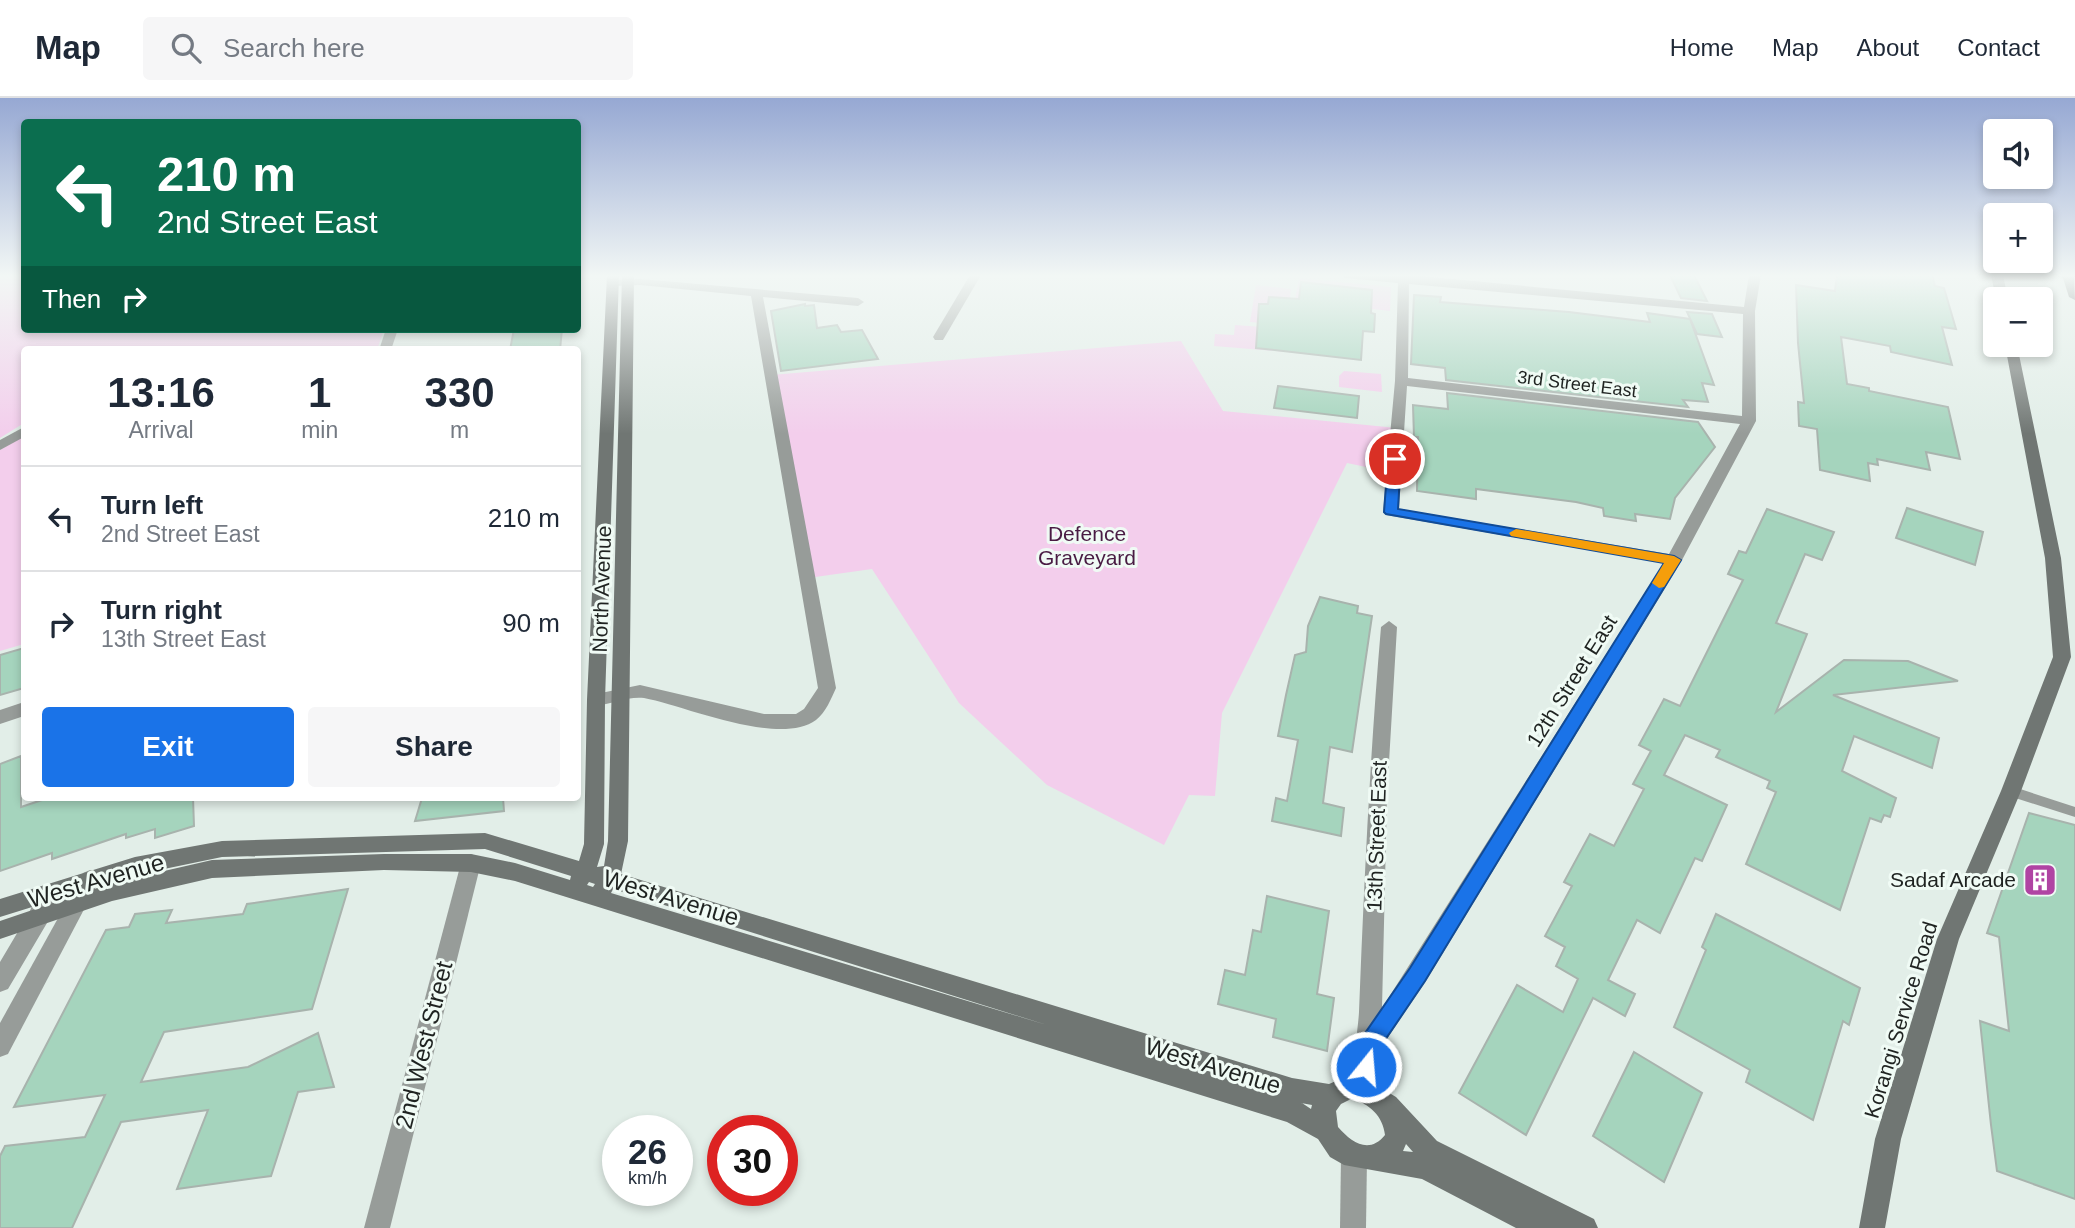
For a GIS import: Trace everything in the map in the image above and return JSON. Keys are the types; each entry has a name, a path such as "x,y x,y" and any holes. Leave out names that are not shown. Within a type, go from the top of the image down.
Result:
{"street":[{"name":"North Avenue","path":"572,890 585,871 594,844 596,700 617,328"},
{"name":"North Avenue","path":"603,889 617,856 618,841 629,360 625,328"},
{"path":"596,700 640,691 764,721 783,722 801,721 821,708 827,688 763,328"},
{"path":"939,337 945,328"},
{"path":"1403,328 1391,512 1674,560"},
{"name":"12th Street East","path":"1364,1088 1368,1046 1418,974 1674,560 1749,421 1749,328"},
{"name":"Korangi Service Road","path":"1872,1228 1888,1139 1948,939 2011,790 2062,657 2053,558 2013,357"},
{"name":"3rd Street East","path":"1401,381 1749,421"},
{"path":"0,446 21,433"},
{"name":"13th Street East","path":"1368,1046 1377,796 1390,627"},
{"path":"0,717 21,710"},
{"name":"West Avenue","path":"0,908 135,866 222,849 485,841 585,871 603,889 1293,1112 1325,1130"},
{"name":"West Avenue","path":"0,930 112,892 212,869 384,862 471,863 514,872 572,890 603,889 1292,1090 1329,1096"},
{"name":"2nd West Street","path":"377,1228 471,863"},
{"path":"0,1046 79,904 90,879"},
{"path":"0,982 39,916 47,892"},
{"path":"1543,1228 1425,1167 1363,1158 1339,1148 1325,1130 1322,1119 1323,1107 1329,1096 1336,1090 1364,1088 1387,1105 1428,1150 1585,1228"},
{"path":"1363,1158 1385,1153 1393,1144 1396,1132 1394,1118 1387,1105"},
{"path":"1353,1228 1363,1158"}],"lane":[{"path":"2011,790 2075,811"}],"green space":[{"path":"0,328 21,328 21,333 383,333 378,346 21,346 21,425 0,438"},
{"path":"1235,328 1287,329 1299,347 1299,353 1214,346 1215,334 1234,335"},
{"name":"Defence Graveyard","path":"1181,341 1223,411 1397,428 1390,472 1347,463 1222,713 1215,796 1189,795 1164,845 1047,785 959,703 872,569 808,578 771,375"},
{"path":"1344,371 1381,374 1382,392 1339,387 1339,376"},
{"path":"21,437 21,645 0,651 0,450"}],"building":[{"path":"774,328 839,328 841,332 862,330 878,359 781,371"},
{"path":"1257,328 1374,328 1374,332 1363,331 1361,360 1256,348"},
{"path":"1413,328 1693,328 1714,385 1702,383 1708,402 1683,400 1688,407 1446,380 1445,368 1411,364"},
{"path":"1694,328 1718,328 1722,337 1697,334"},
{"path":"1797,328 1942,328 1952,365 1891,352 1890,346 1841,337 1847,384 1948,407 1960,459 1926,452 1930,470 1877,459 1878,465 1868,463 1870,481 1820,470 1817,429 1799,426 1798,402 1804,403"},
{"path":"513,333 562,333 560,346 511,346"},
{"path":"1278,386 1359,396 1357,418 1274,408"},
{"path":"1447,393 1698,422 1715,447 1675,498 1670,519 1635,514 1636,521 1604,516 1603,508 1576,502 1476,489 1476,499 1417,491 1418,437 1414,437 1413,405 1448,409"},
{"path":"1907,508 1983,532 1975,565 1896,538"},
{"path":"1767,509 1834,532 1822,560 1805,554 1776,623 1807,634 1776,712 1844,660 1908,661 1958,681 1833,695 1939,738 1932,768 1854,736 1842,771 1896,798 1890,817 1884,815 1881,822 1870,818 1840,910 1746,864 1776,792 1767,788 1770,781 1716,757 1720,750 1685,735 1664,775 1727,805 1702,861 1695,858 1660,933 1637,920 1608,980 1635,994 1625,1016 1593,998 1526,1135 1459,1093 1517,985 1563,1012 1578,979 1556,966 1565,947 1545,936 1572,886 1564,882 1590,834 1614,846 1644,789 1633,784 1651,751 1639,745 1664,699 1680,706 1743,580 1728,574 1739,551 1746,553"},
{"path":"1320,597 1358,606 1357,613 1372,616 1352,752 1330,747 1323,803 1344,808 1341,836 1272,821 1276,798 1287,801 1298,740 1278,736 1286,695 1295,655 1306,652 1308,626"},
{"path":"21,649 21,689 0,695 0,655"},
{"path":"21,756 21,807 39,801 193,801 194,826 155,838 155,829 126,838 126,834 52,859 52,853 0,871 0,764"},
{"path":"421,801 503,801 504,811 415,821"},
{"path":"2029,813 2075,825 2075,1199 1997,1171 1991,1125 1980,1021 2009,1031 1999,937 1987,933"},
{"path":"348,889 312,1009 164,1032 141,1082 248,1067 318,1033 334,1087 298,1092 271,1176 177,1189 208,1110 121,1122 72,1228 0,1228 0,1156 5,1146 85,1137 105,1095 14,1107 106,930 129,927 135,914 172,910 166,923 243,914 247,904"},
{"path":"1267,896 1329,911 1317,994 1334,998 1327,1051 1273,1037 1276,1019 1218,1004 1225,970 1245,975 1253,930 1261,932"},
{"path":"1716,914 1860,988 1849,1025 1843,1021 1813,1120 1746,1082 1750,1070 1674,1027 1706,950 1702,947"},
{"path":"1634,1052 1702,1093 1664,1182 1593,1136"}],"slow traffic":[{"path":"1516,533 1674,560 1659,583"}],"place":[{"name":"Sadaf Arcade","path":"2040,880"}],"route":[{"path":"1366,1067 1368,1046 1418,974 1674,560 1391,512 1395,459"}]}
